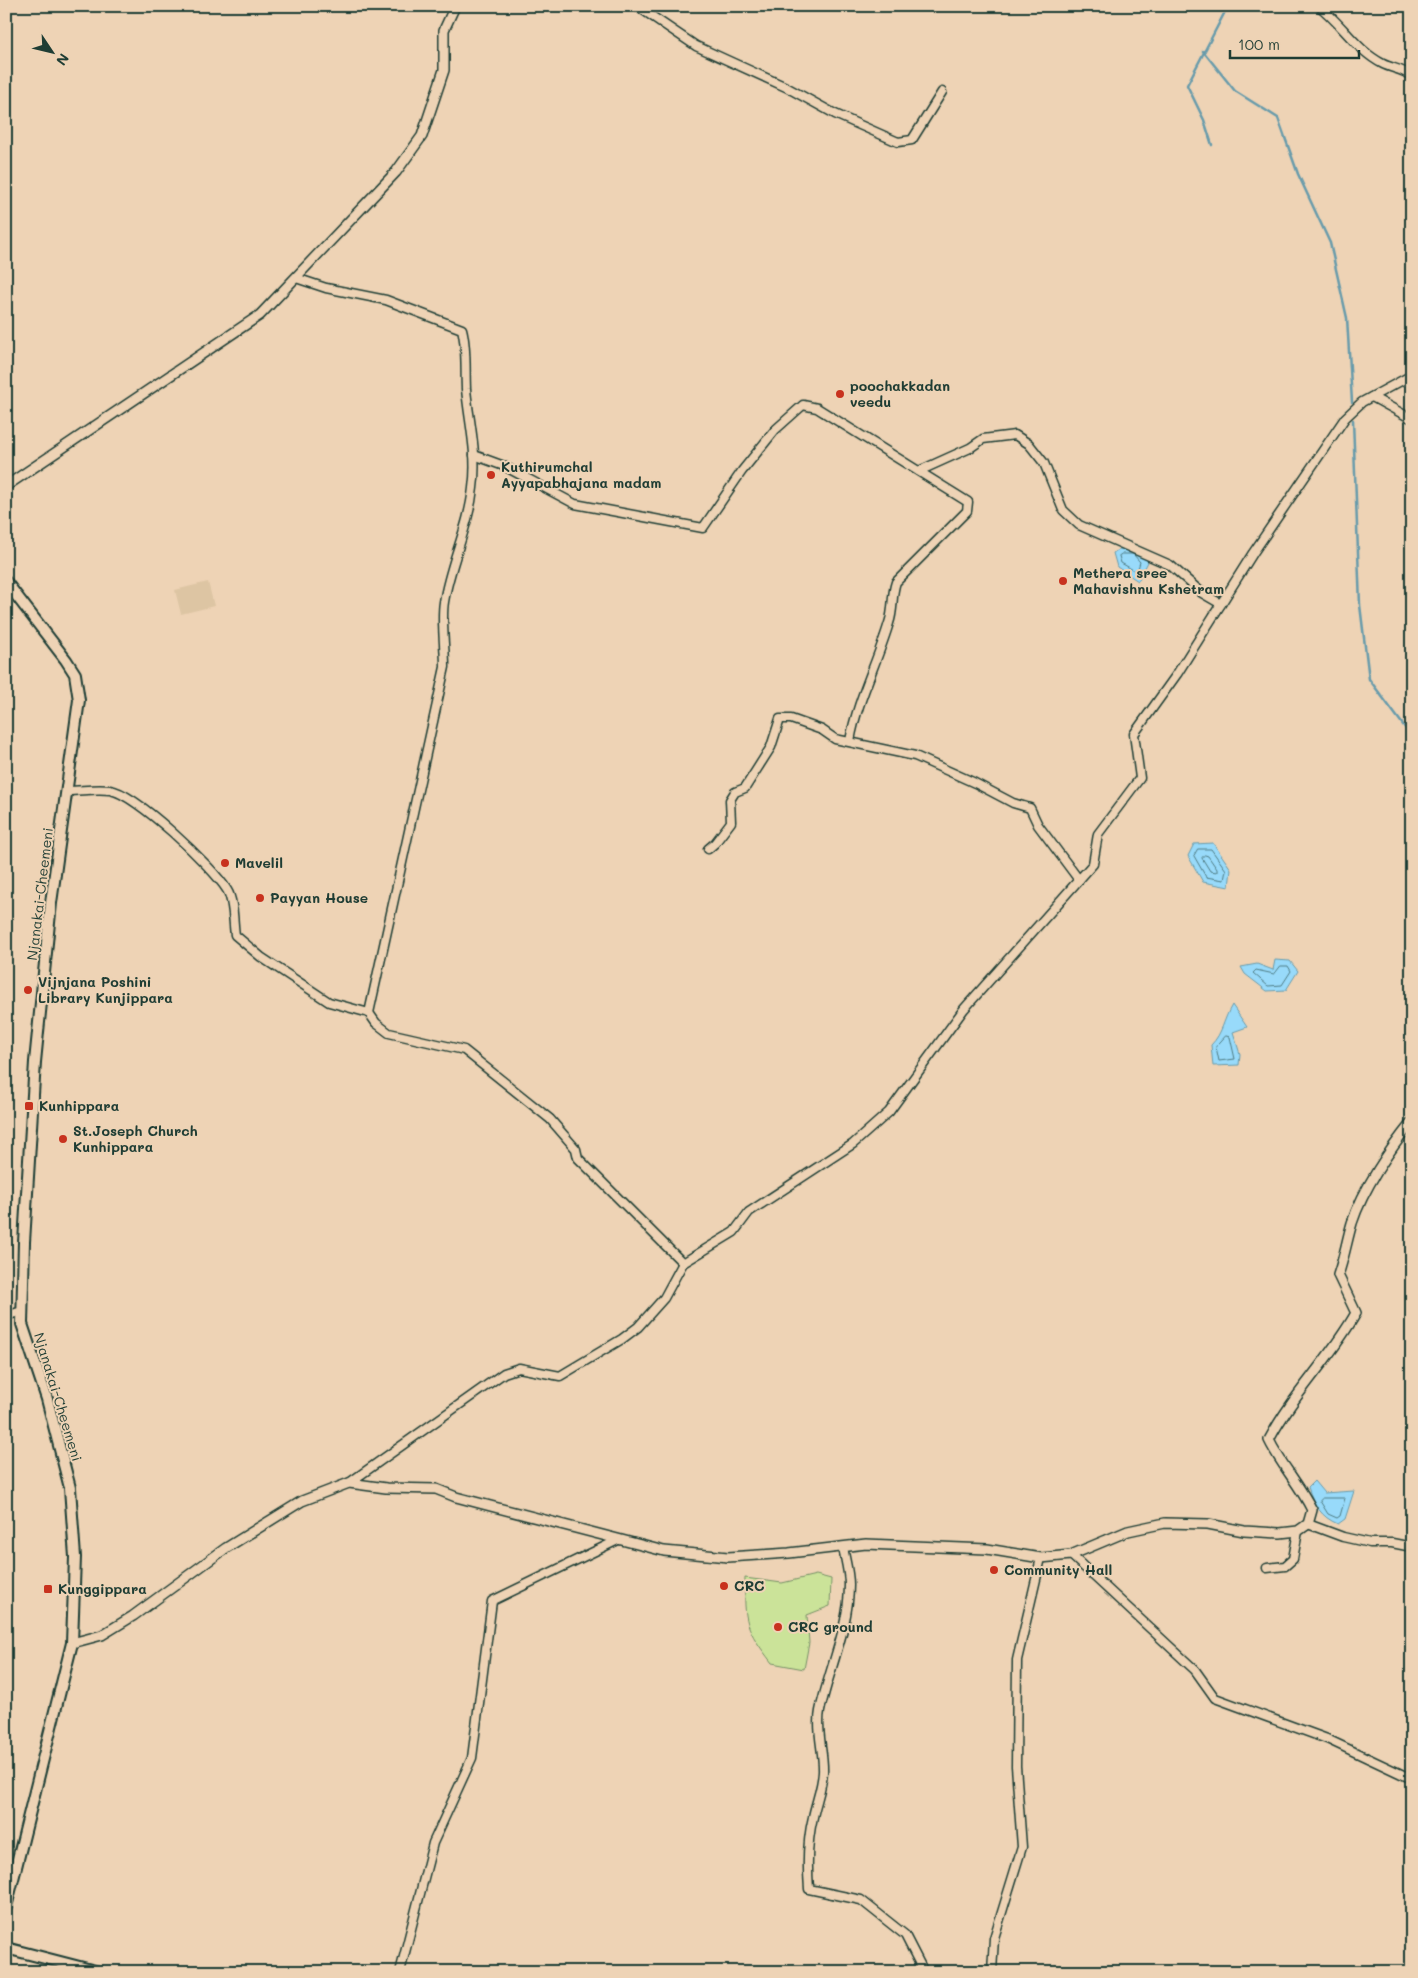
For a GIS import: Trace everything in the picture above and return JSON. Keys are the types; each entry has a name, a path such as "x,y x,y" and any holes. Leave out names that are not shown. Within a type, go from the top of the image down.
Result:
{"main road":[{"name":"Njanakai-Cheemeni","path":"6,582 75,674 79,700 68,791 51,903 35,1062 22,1311 25,1339 47,1399 70,1488 75,1557 72,1644 6,1908"},
{"path":"6,1948 99,1972"}],"street":[{"path":"6,486 260,315 396,172 422,136 444,70 444,30 455,6"},
{"path":"637,6 696,46 786,87 835,114 898,142 912,140 942,92"},
{"path":"1319,6 1359,47 1383,64 1410,73"},
{"path":"296,278 326,288 386,300 462,329 465,338 466,390 474,455 474,487 463,537 442,612 445,666 369,1013"},
{"path":"72,1644 102,1635 110,1630 219,1553 302,1500 349,1483 504,1373 519,1368 560,1376 622,1339 638,1327 664,1298 683,1263 734,1232 748,1212 853,1144 889,1112 964,1009 1080,880 1092,864 1098,834 1140,778 1134,734 1177,674 1221,604 1345,418 1362,402 1412,375"},
{"path":"1372,397 1412,419"},
{"path":"474,455 504,466 575,504 703,528 742,470 775,430 803,404 817,408 968,502 967,511 896,582 891,595 892,614 872,675 854,720 850,741"},
{"path":"919,471 970,448 983,439 1015,435 1029,444 1044,463 1063,510 1079,525 1170,565 1202,593 1221,604"},
{"path":"708,848 715,843 732,822 730,800 735,792 745,788 771,747 780,720 791,718 822,730 835,739 914,756 975,783 1013,803 1030,808 1038,825 1080,880"},
{"path":"68,791 112,790 146,810 175,834 210,868 228,892 235,935 261,957 329,1002 369,1013 376,1023 389,1033 464,1050 550,1119 576,1150 578,1158 683,1263"},
{"path":"349,1483 386,1488 436,1489 456,1497 664,1551 728,1557 789,1553 866,1544 987,1549 1041,1558 1071,1555 1128,1531 1165,1523 1208,1524 1244,1531 1280,1533 1298,1531 1308,1524 1312,1510 1303,1491 1277,1456 1269,1440 1283,1413 1313,1376 1356,1313 1338,1275 1352,1222 1372,1181 1398,1139 1412,1122"},
{"path":"6,1316 22,1311"},
{"path":"1308,1524 1343,1537 1370,1544 1392,1543 1412,1547"},
{"path":"1267,1568 1276,1569 1285,1566 1294,1558 1298,1531"},
{"path":"400,1972 433,1843 472,1758 492,1601 618,1540"},
{"path":"843,1547 849,1582 848,1603 845,1624 835,1652 820,1714 823,1772 820,1792 812,1818 808,1849 809,1889 861,1900 905,1935 924,1972"},
{"path":"1071,1555 1196,1670 1215,1698 1327,1739 1412,1779"},
{"path":"992,1972 994,1938 1022,1847 1016,1766 1017,1660 1041,1558"}],"shaded area":[{"path":"208,582 214,606 181,614 175,590"}],"green space":[{"name":"CRC ground","path":"816,1575 831,1579 830,1606 807,1615 809,1643 804,1669 772,1663 756,1641 748,1624 745,1605 745,1578 782,1583"}],"water":[{"path":"1119,549 1135,549 1148,562 1138,581 1117,567 1113,553"},
{"path":"1213,843 1231,869 1229,887 1203,882 1188,856 1194,844"},
{"path":"1275,960 1290,961 1298,971 1286,990 1267,991 1245,974 1241,967 1257,964 1273,970"},
{"path":"1232,1005 1247,1027 1233,1032 1240,1054 1239,1065 1213,1066 1211,1045 1218,1036"},
{"path":"1314,1481 1324,1493 1354,1491 1345,1519 1338,1524 1327,1518 1316,1505 1308,1487"}],"waterway":[{"path":"1212,145 1204,120 1187,85 1228,6"},
{"path":"1203,51 1235,91 1278,118 1298,174 1330,243 1347,318 1352,402"},
{"path":"1353,420 1360,605 1369,679 1412,737"}],"place":[{"name":"poochakkadan veedu","path":"840,394"},
{"name":"Kuthirumchal Ayyapabhajana madam","path":"491,475"},
{"name":"Methera sree Mahavishnu Kshetram","path":"1063,581"},
{"name":"Mavelil","path":"225,863"},
{"name":"Payyan House","path":"260,898"},
{"name":"Vijnjana Poshini Library Kunjippara","path":"28,990"},
{"name":"Kunhippara","path":"29,1106"},
{"name":"St.Joseph Church Kunhippara","path":"63,1139"},
{"name":"Community Hall","path":"994,1570"},
{"name":"CRC","path":"724,1586"},
{"name":"Kunggippara","path":"48,1589"},
{"name":"CRC ground","path":"778,1627"}]}
